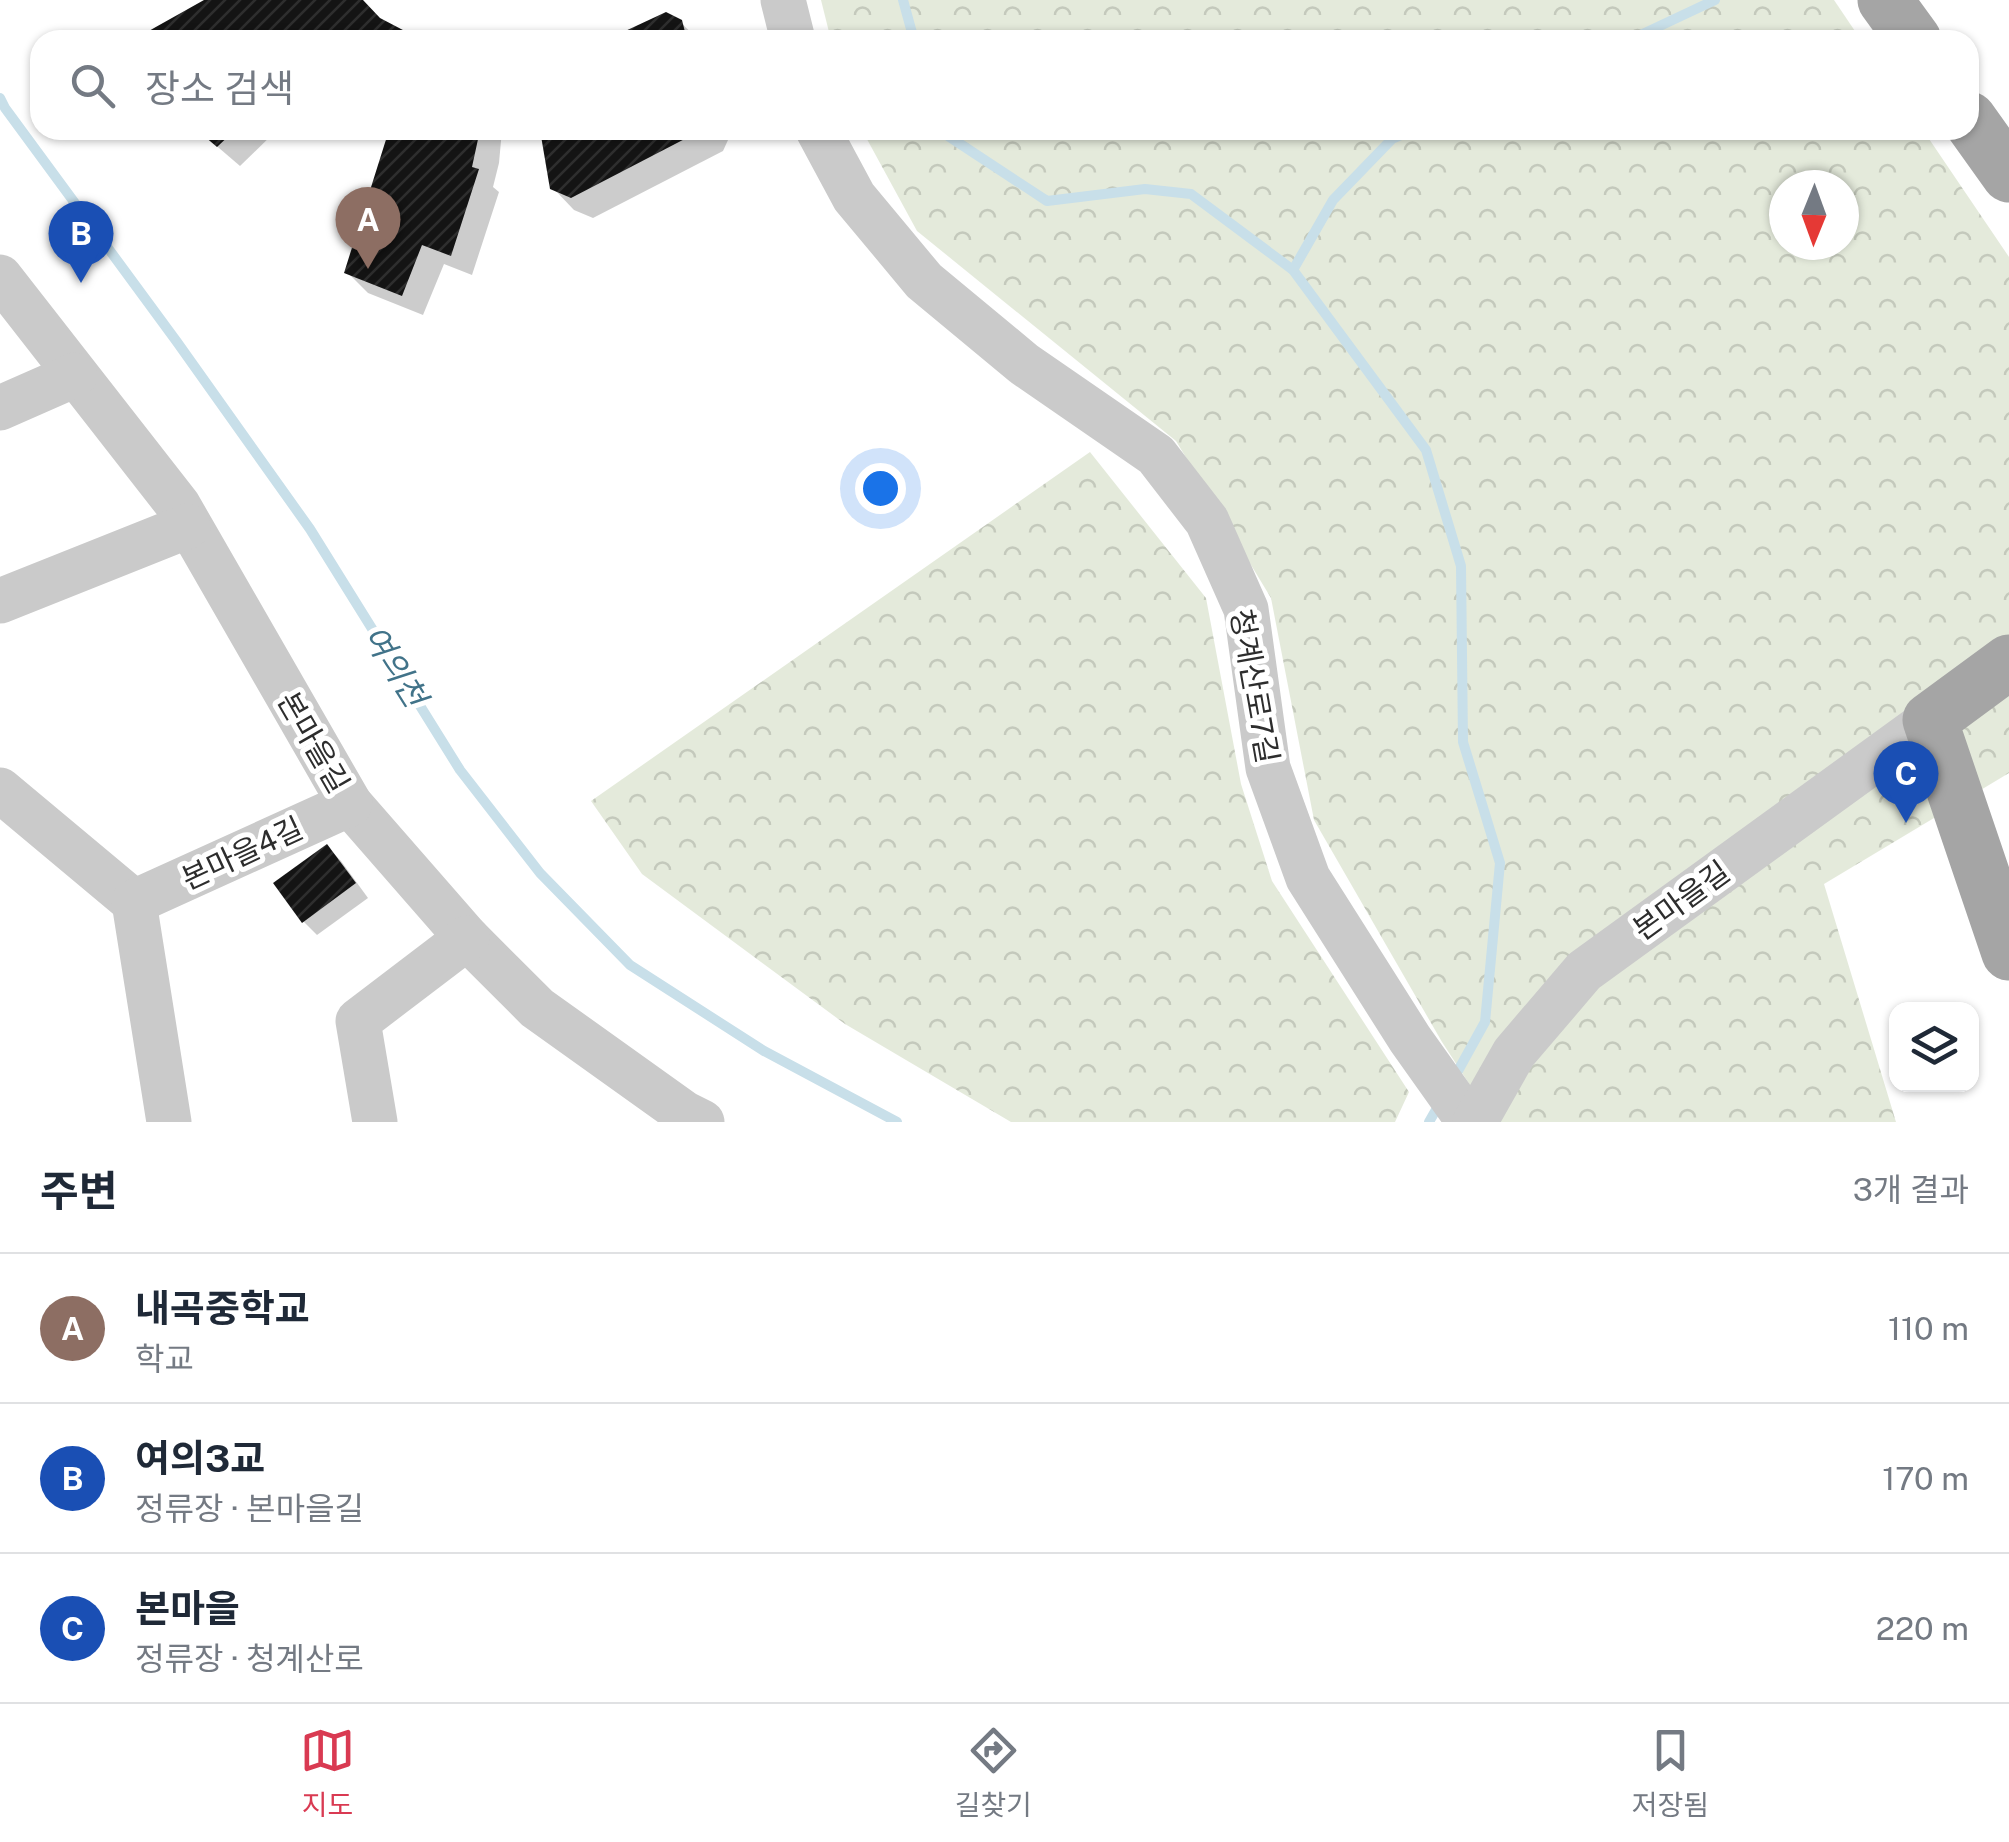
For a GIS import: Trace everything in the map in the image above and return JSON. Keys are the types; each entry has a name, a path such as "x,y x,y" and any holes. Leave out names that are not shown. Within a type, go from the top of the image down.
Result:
{"main road":[{"path":"1886,0 1907,30"},
{"path":"1979,133 2009,176"},
{"path":"2009,662 1930,720 2009,953"}],"street":[{"path":"783,0 790,30"},
{"name":"청계산로7길","path":"823,140 854,197 924,280 1024,364 1156,456 1207,520 1246,609 1268,768 1308,878 1433,1072 1468,1118"},
{"name":"본마을길","path":"0,277 178,505 350,804 467,938 537,1008 684,1114 702,1122"},
{"path":"0,408 76,376"},
{"path":"0,601 188,526"},
{"name":"본마을길","path":"1468,1118 1514,1053 1584,971 1930,720"},
{"path":"0,790 138,923 169,1122"},
{"name":"본마을4길","path":"138,923 350,804"},
{"path":"375,1122 358,1021 467,938"}],"green space":[{"path":"821,0 1834,0 1854,30 828,30"},
{"path":"867,140 1930,140 2009,257 2009,773 1824,884 1896,1122 1494,1122 1442,1042 1314,820 1271,598 1176,441 917,231"},
{"path":"1090,452 1206,598 1241,784 1272,881 1409,1092 1395,1122 1011,1122 845,1024 642,874 591,801"}],"building":[{"path":"204,0 363,0 380,18 403,30 150,30"},
{"path":"666,12 682,20 684,30 627,30"},
{"path":"386,140 478,140 472,167 479,169 451,256 422,245 402,296 344,273"},
{"path":"542,140 683,140 571,198 550,189"},
{"path":"327,844 356,883 302,923 273,883"}],"waterway":[{"path":"903,0 911,30"},
{"path":"1651,30 1715,0"},
{"name":"여의천","path":"0,98 310,529 460,770 540,873 630,965 764,1051 897,1122"},
{"path":"954,140 1047,201 1145,189 1191,194 1293,270 1426,450 1461,566 1463,742 1500,863 1485,1022 1454,1078"},
{"path":"1293,270 1333,200 1391,140"},
{"path":"1429,1122 1441,1101"}],"place":[{"name":"내곡중학교","path":"368,269"},
{"name":"여의3교","path":"81,283"},
{"name":"본마을","path":"1906,823"}]}
